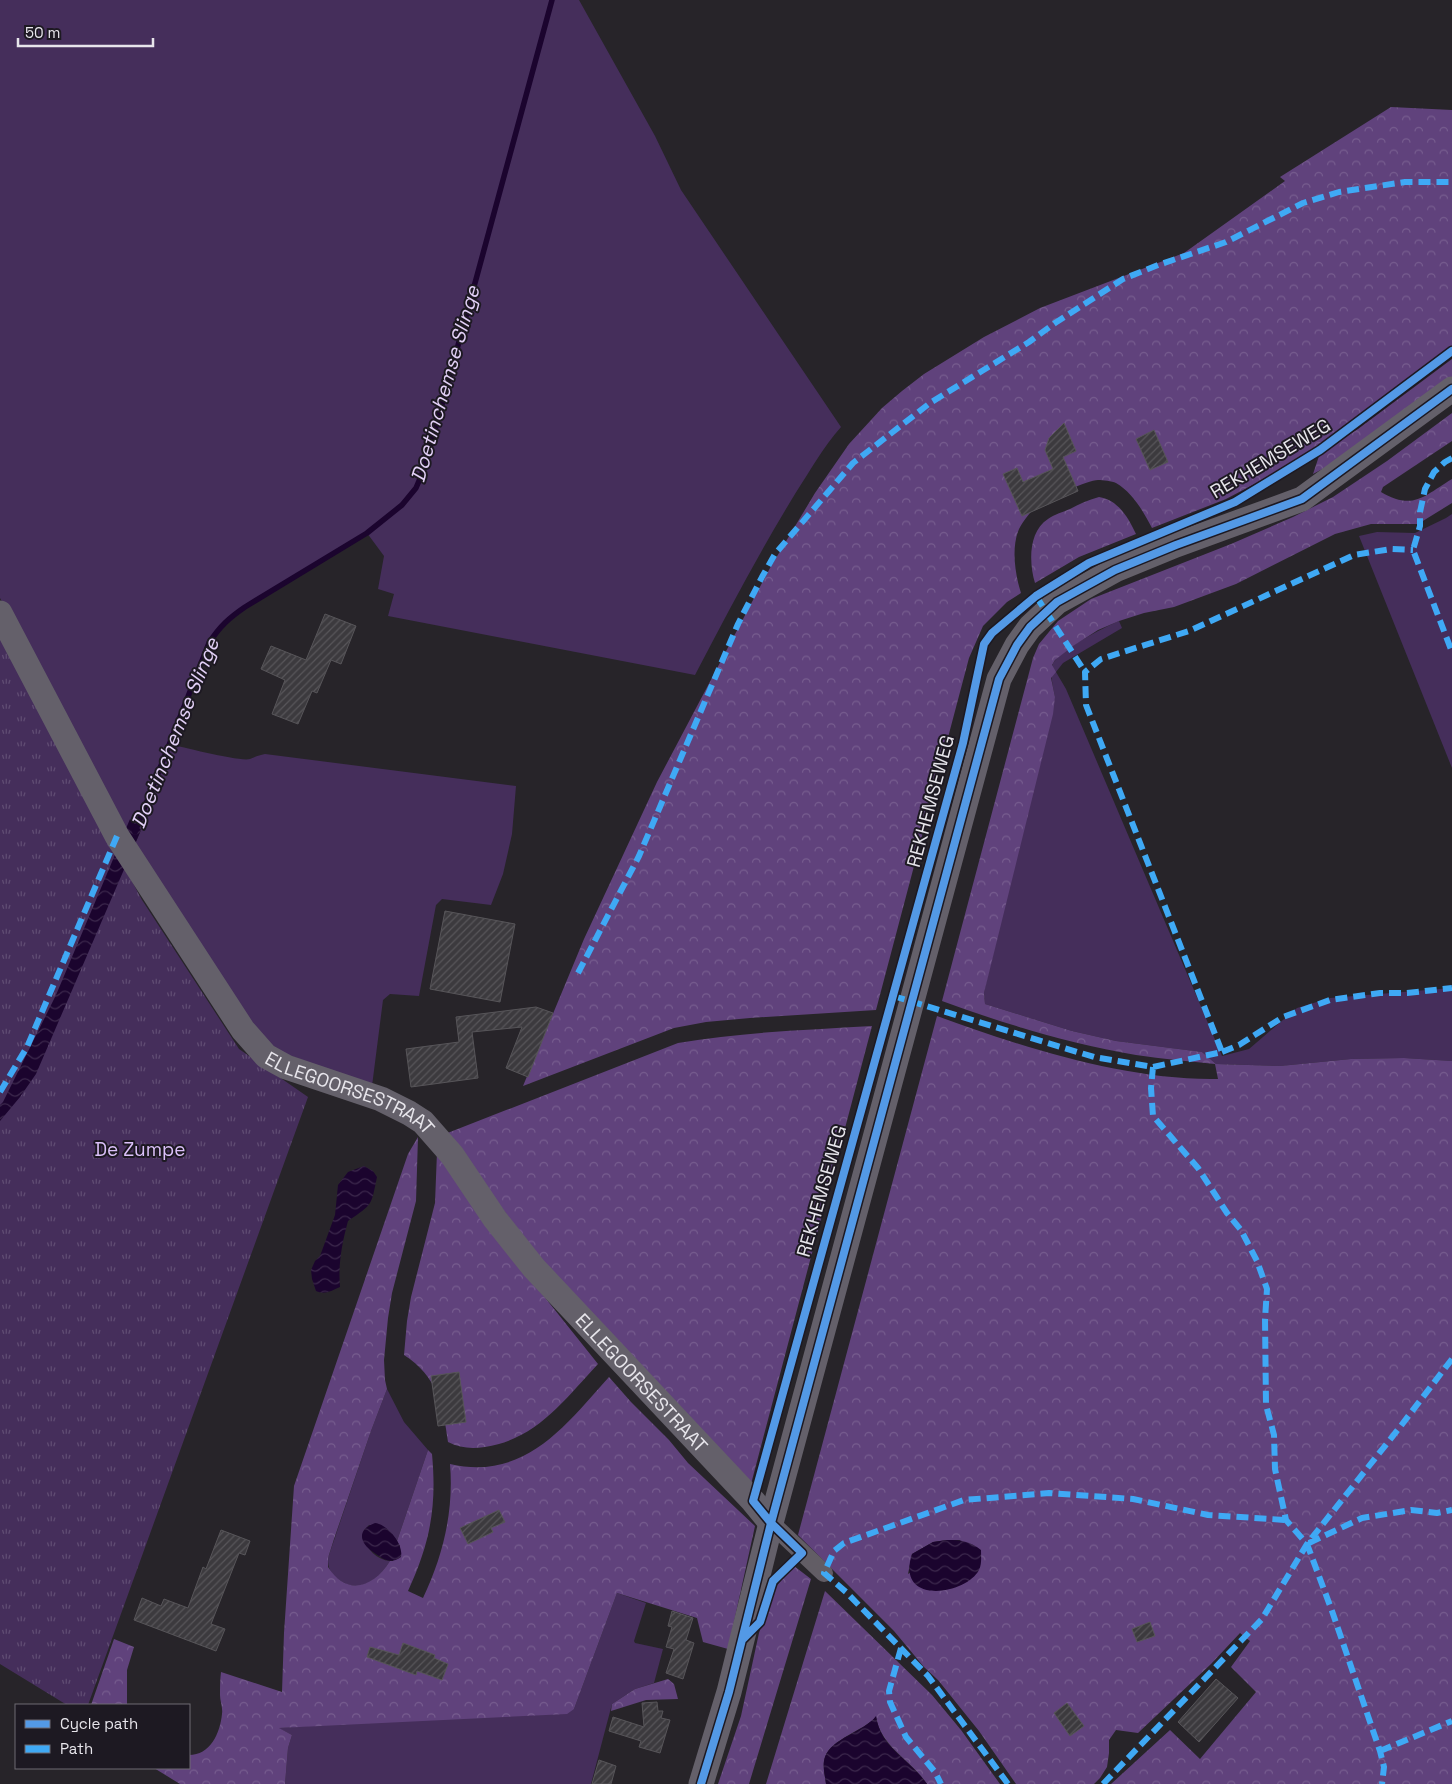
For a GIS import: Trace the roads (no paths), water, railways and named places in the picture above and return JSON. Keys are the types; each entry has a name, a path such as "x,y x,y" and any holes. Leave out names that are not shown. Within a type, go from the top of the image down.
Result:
{"street":[{"name":"REKHEMSEWEG","path":"701,1784 729,1692 771,1523 999,679 1016,645 1030,627 1057,602 1116,570 1176,545 1302,499 1452,389"},
{"name":"ELLEGOORSESTRAAT","path":"0,613 117,836 244,1030 266,1056 286,1067 381,1099 423,1122 452,1154 496,1219 534,1268 753,1501 771,1523"},
{"path":"771,1523 824,1572"}],"water":[{"path":"130,819 141,830 36,1074 0,1121 0,1105 56,995"},
{"path":"364,1166 373,1171 377,1177 370,1204 348,1221 341,1254 340,1287 325,1293 316,1291 311,1270 315,1261 320,1256 335,1215 338,1185 348,1172"},
{"path":"375,1523 385,1527 394,1536 400,1546 401,1557 393,1561 387,1560 365,1545 362,1537 363,1533 365,1529"},
{"path":"947,1540 965,1542 981,1550 979,1570 972,1579 948,1590 934,1591 922,1589 913,1582 909,1571 912,1554 933,1542"},
{"path":"876,1716 879,1727 890,1745 927,1784 826,1784 824,1763 829,1750 841,1740 871,1722"}],"waterway":[{"name":"Doetinchemse Slinge","path":"135,832 209,643 221,627 245,607 367,533 402,505 416,488 424,469 435,430 552,0"}],"park label":[{"name":"De Zumpe","path":"140,1149"}]}
